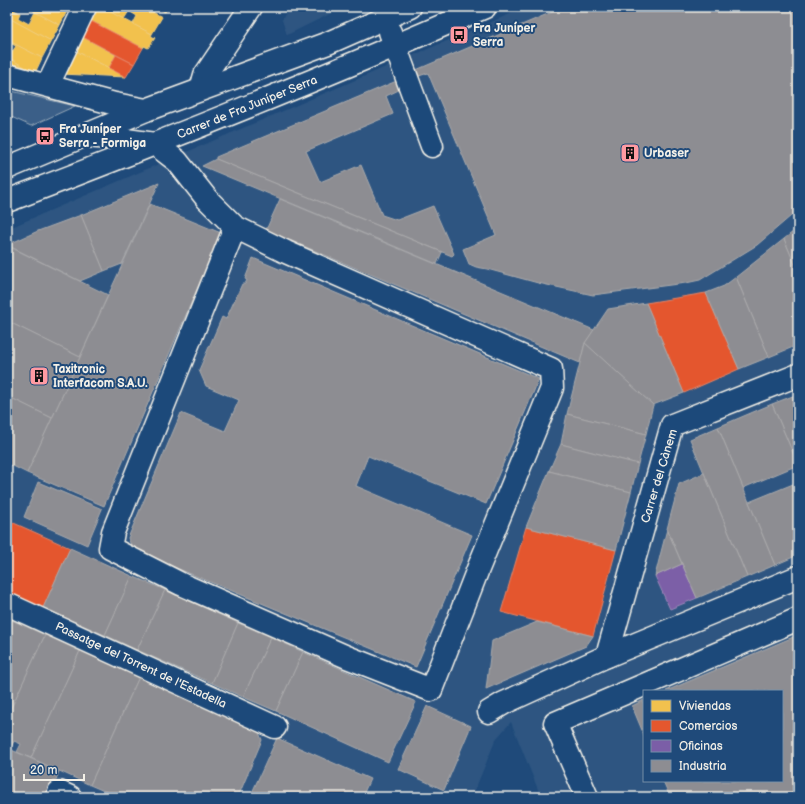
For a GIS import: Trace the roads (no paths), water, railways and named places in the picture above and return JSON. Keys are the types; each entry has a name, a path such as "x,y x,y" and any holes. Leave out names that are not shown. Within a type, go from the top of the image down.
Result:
{"street":[{"path":"48,85 85,7"},
{"path":"201,89 205,75 251,7"},
{"path":"7,168 146,110 328,43 410,7"},
{"name":"Carrer de Fra Juníper Serra","path":"7,201 163,141 395,46 485,7"},
{"path":"385,18 432,146"},
{"path":"235,228 113,532 110,548 181,584 347,657 431,690 552,388 551,369 235,228 207,199 163,141 168,118 228,92 243,74"},
{"path":"7,76 48,85 114,104 146,110"},
{"path":"84,136 163,141"},
{"name":"Carrer del Cànem","path":"607,656 672,425 798,375"},
{"path":"489,712 504,703 607,656 798,577"},
{"name":"Passatge del Torrent de l'Estadella","path":"7,604 275,727"},
{"path":"587,797 555,723 798,620"}],"place":[{"name":"Fra Juníper Serra","path":"459,35"},
{"name":"Fra Juníper Serra - Formiga","path":"45,136"},
{"name":"Urbaser","path":"630,153"},
{"name":"Taxitronic Interfacom S.A.U.","path":"39,376"}]}
